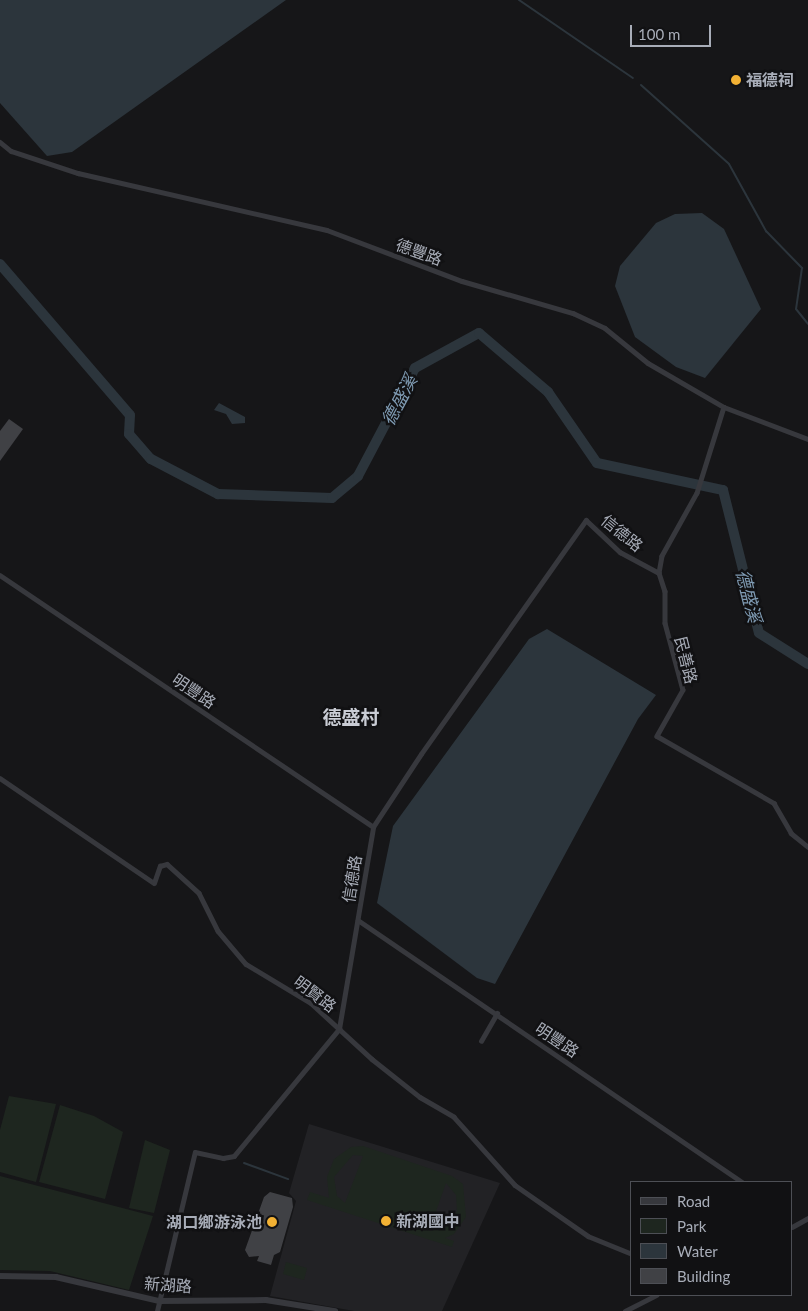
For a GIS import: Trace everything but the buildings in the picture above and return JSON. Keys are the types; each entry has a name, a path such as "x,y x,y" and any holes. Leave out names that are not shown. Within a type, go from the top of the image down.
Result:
{"street":[{"name":"德豐路","path":"0,142 11,151 78,173 327,230 462,281 573,313 605,328 648,363 724,407 808,439"},
{"path":"659,572 662,556 698,490 724,407"},
{"name":"信德路","path":"157,1311 195,1152 223,1158 234,1156 339,1028 373,827 586,520 620,552 659,572"},
{"name":"民善路","path":"659,572 665,591 667,636 683,690 657,736 774,803 791,833 808,847"},
{"name":"明豐路","path":"0,576 373,827"},
{"name":"明賢路","path":"0,778 154,883 160,866 167,864 198,893 218,931 246,964 311,1003 406,1086 464,1126 515,1185 588,1236 630,1253"},
{"name":"明豐路","path":"358,920 741,1181"},
{"path":"481,1041 497,1014"},
{"path":"794,1226 808,1218"},
{"name":"新湖路","path":"0,1276 56,1277 159,1301 266,1300 335,1311"},
{"path":"625,1311 636,1309 655,1296"}],"shaded area":[{"name":"新湖國中","path":"309,1124 500,1183 442,1311 354,1311 270,1296 296,1201 289,1193"}],"green space":[{"path":"9,1096 56,1104 36,1182 0,1172 0,1130"},
{"path":"60,1105 94,1116 123,1132 105,1199 39,1182"},
{"path":"145,1140 170,1150 154,1213 129,1208"},
{"path":"363,1146 452,1176 463,1184 466,1217 454,1234 445,1238 454,1241 452,1247 307,1200 310,1192 329,1198 327,1177 334,1159 351,1147","holes":["353,1155 363,1156 345,1203 337,1196 334,1177","446,1183 456,1195 457,1211 447,1227 429,1231"]},
{"path":"0,1176 153,1216 129,1290 50,1271 0,1270"},
{"path":"286,1262 307,1268 304,1280 283,1274"}],"water":[{"path":"0,0 286,0 72,152 47,156 0,103"},
{"path":"702,213 724,229 761,309 705,378 676,367 635,337 615,286 620,266 656,223 675,214"},
{"path":"219,403 245,417 245,423 232,424 226,414 214,410"},
{"path":"547,629 656,695 638,719 495,984 477,978 377,903 393,826 529,639"}],"waterway":[{"path":"519,0 633,78"},
{"path":"641,85 729,164 766,231 802,268 796,309 808,324"},
{"name":"德盛溪","path":"0,264 130,415 129,434 151,459 218,494 332,498 358,476 415,368 479,333 548,392 597,463 723,490 759,633 808,664"},
{"path":"244,1163 288,1179"}],"place":[{"name":"福德祠","path":"736,80"},
{"name":"新湖國中","path":"386,1221"},
{"name":"湖口鄉游泳池","path":"272,1222"}],"district":[{"name":"德盛村","path":"351,717"}]}
